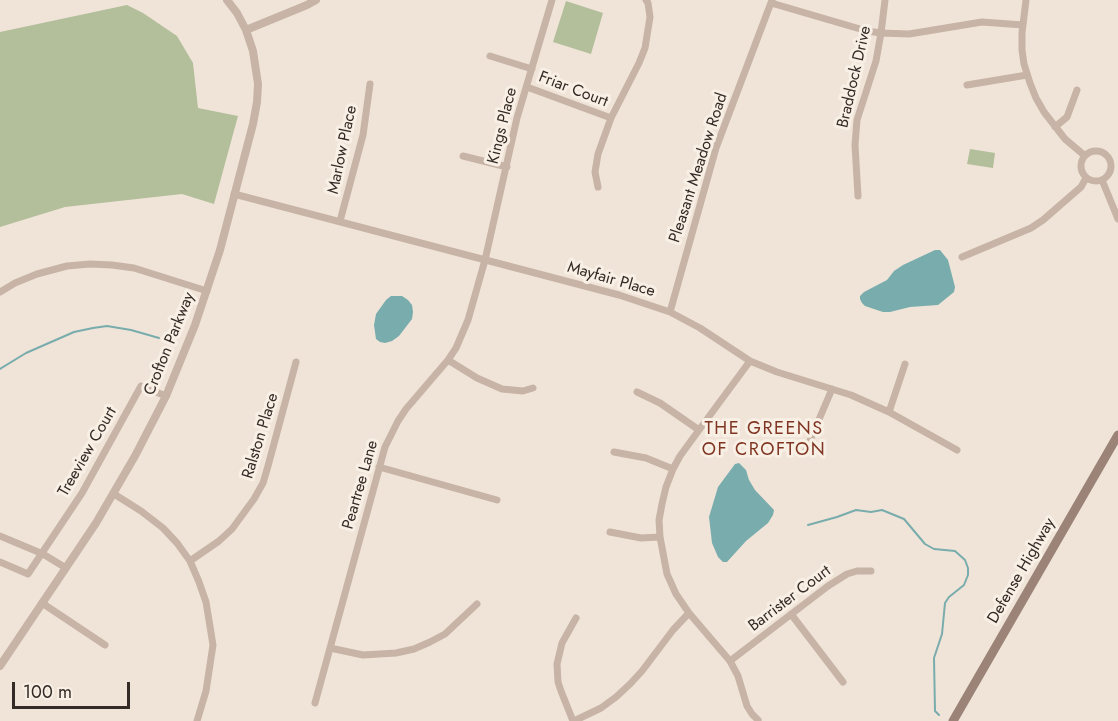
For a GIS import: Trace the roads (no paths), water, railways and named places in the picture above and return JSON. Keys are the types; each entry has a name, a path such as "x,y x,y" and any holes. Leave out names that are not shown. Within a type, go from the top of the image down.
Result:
{"main road":[{"name":"Defense Highway","path":"953,721 1118,435"}],"street":[{"name":"Crofton Parkway","path":"0,666 114,494 140,447 166,396 207,291 257,102 256,69 246,30 227,0"},
{"path":"246,30 316,0"},
{"name":"Kings Place","path":"485,260 513,134 552,0"},
{"path":"598,187 596,165 610,118 645,48 650,17 646,0"},
{"name":"Braddock Drive","path":"858,196 856,120 876,61 885,0"},
{"path":"1026,0 1022,50 1027,75 1036,98 1055,127 1084,155"},
{"path":"771,2 867,31 881,33 909,34 982,22 1023,25"},
{"name":"Pleasant Meadow Road","path":"670,312 716,148 771,2"},
{"path":"490,56 532,69"},
{"path":"967,85 1027,75"},
{"name":"Marlow Place","path":"340,222 363,135 370,84"},
{"name":"Friar Court","path":"527,87 610,118"},
{"path":"1055,127 1067,117 1077,90"},
{"path":"1089,152 1104,153 1114,161 1107,177 1102,180 1092,181 1086,178 1081,169 1084,155 1089,152"},
{"path":"463,156 507,167"},
{"path":"962,257 1031,228 1081,187 1086,178"},
{"path":"1102,180 1118,219"},
{"name":"Mayfair Place","path":"234,194 619,295 670,312 700,328 750,361 832,389 889,412 957,450"},
{"name":"Peartree Lane","path":"315,704 379,467 390,435 402,415 456,348 468,320 485,260"},
{"path":"0,292 37,274 67,266 90,264 112,264 134,268 207,291"},
{"path":"448,360 477,378 511,391 533,388"},
{"path":"750,361 680,456 666,487 659,520 667,574 676,594 689,614 730,662 742,687 747,706 758,720"},
{"name":"Ralston Place","path":"190,561 232,529 245,513 263,483 296,362"},
{"path":"889,412 906,364"},
{"name":"Treeview Court","path":"43,554 82,493 141,386 166,396"},
{"path":"806,450 832,389"},
{"path":"637,392 660,403 699,430"},
{"path":"614,452 646,458 673,469"},
{"path":"379,467 497,500"},
{"path":"114,494 163,528 177,543 190,561 206,602 213,645 206,691 197,721"},
{"path":"609,532 641,538 660,537"},
{"path":"0,536 43,554 66,568"},
{"path":"0,562 28,574 43,554"},
{"name":"Barrister Court","path":"730,662 828,586 847,574 871,571"},
{"path":"42,603 105,645"},
{"path":"330,648 371,655 414,649 445,634 477,604"},
{"path":"576,618 562,643 557,664 558,682 573,721 601,708 616,697 642,671 673,630 689,614"},
{"path":"791,614 843,682"}],"water":[{"path":"935,250 940,250 948,260 955,287 954,292 938,305 883,312 862,303 860,296 864,292 887,280 903,265"},
{"path":"391,296 402,296 408,300 413,312 412,319 399,336 385,343 376,339 374,325 376,314"},
{"path":"739,463 746,470 755,490 774,510 768,523 746,541 727,562 723,562 718,557 712,543 709,517 718,487 735,464"}],"waterway":[{"path":"0,369 26,353 74,332 93,328 107,326 159,338"},
{"path":"808,525 856,510 871,512 882,510 904,519 925,544 934,549 955,551 965,560 968,575 964,585 945,603 942,634 934,658 935,711 939,715"}],"district":[{"name":"THE GREENS OF CROFTON","path":"764,440"}]}
